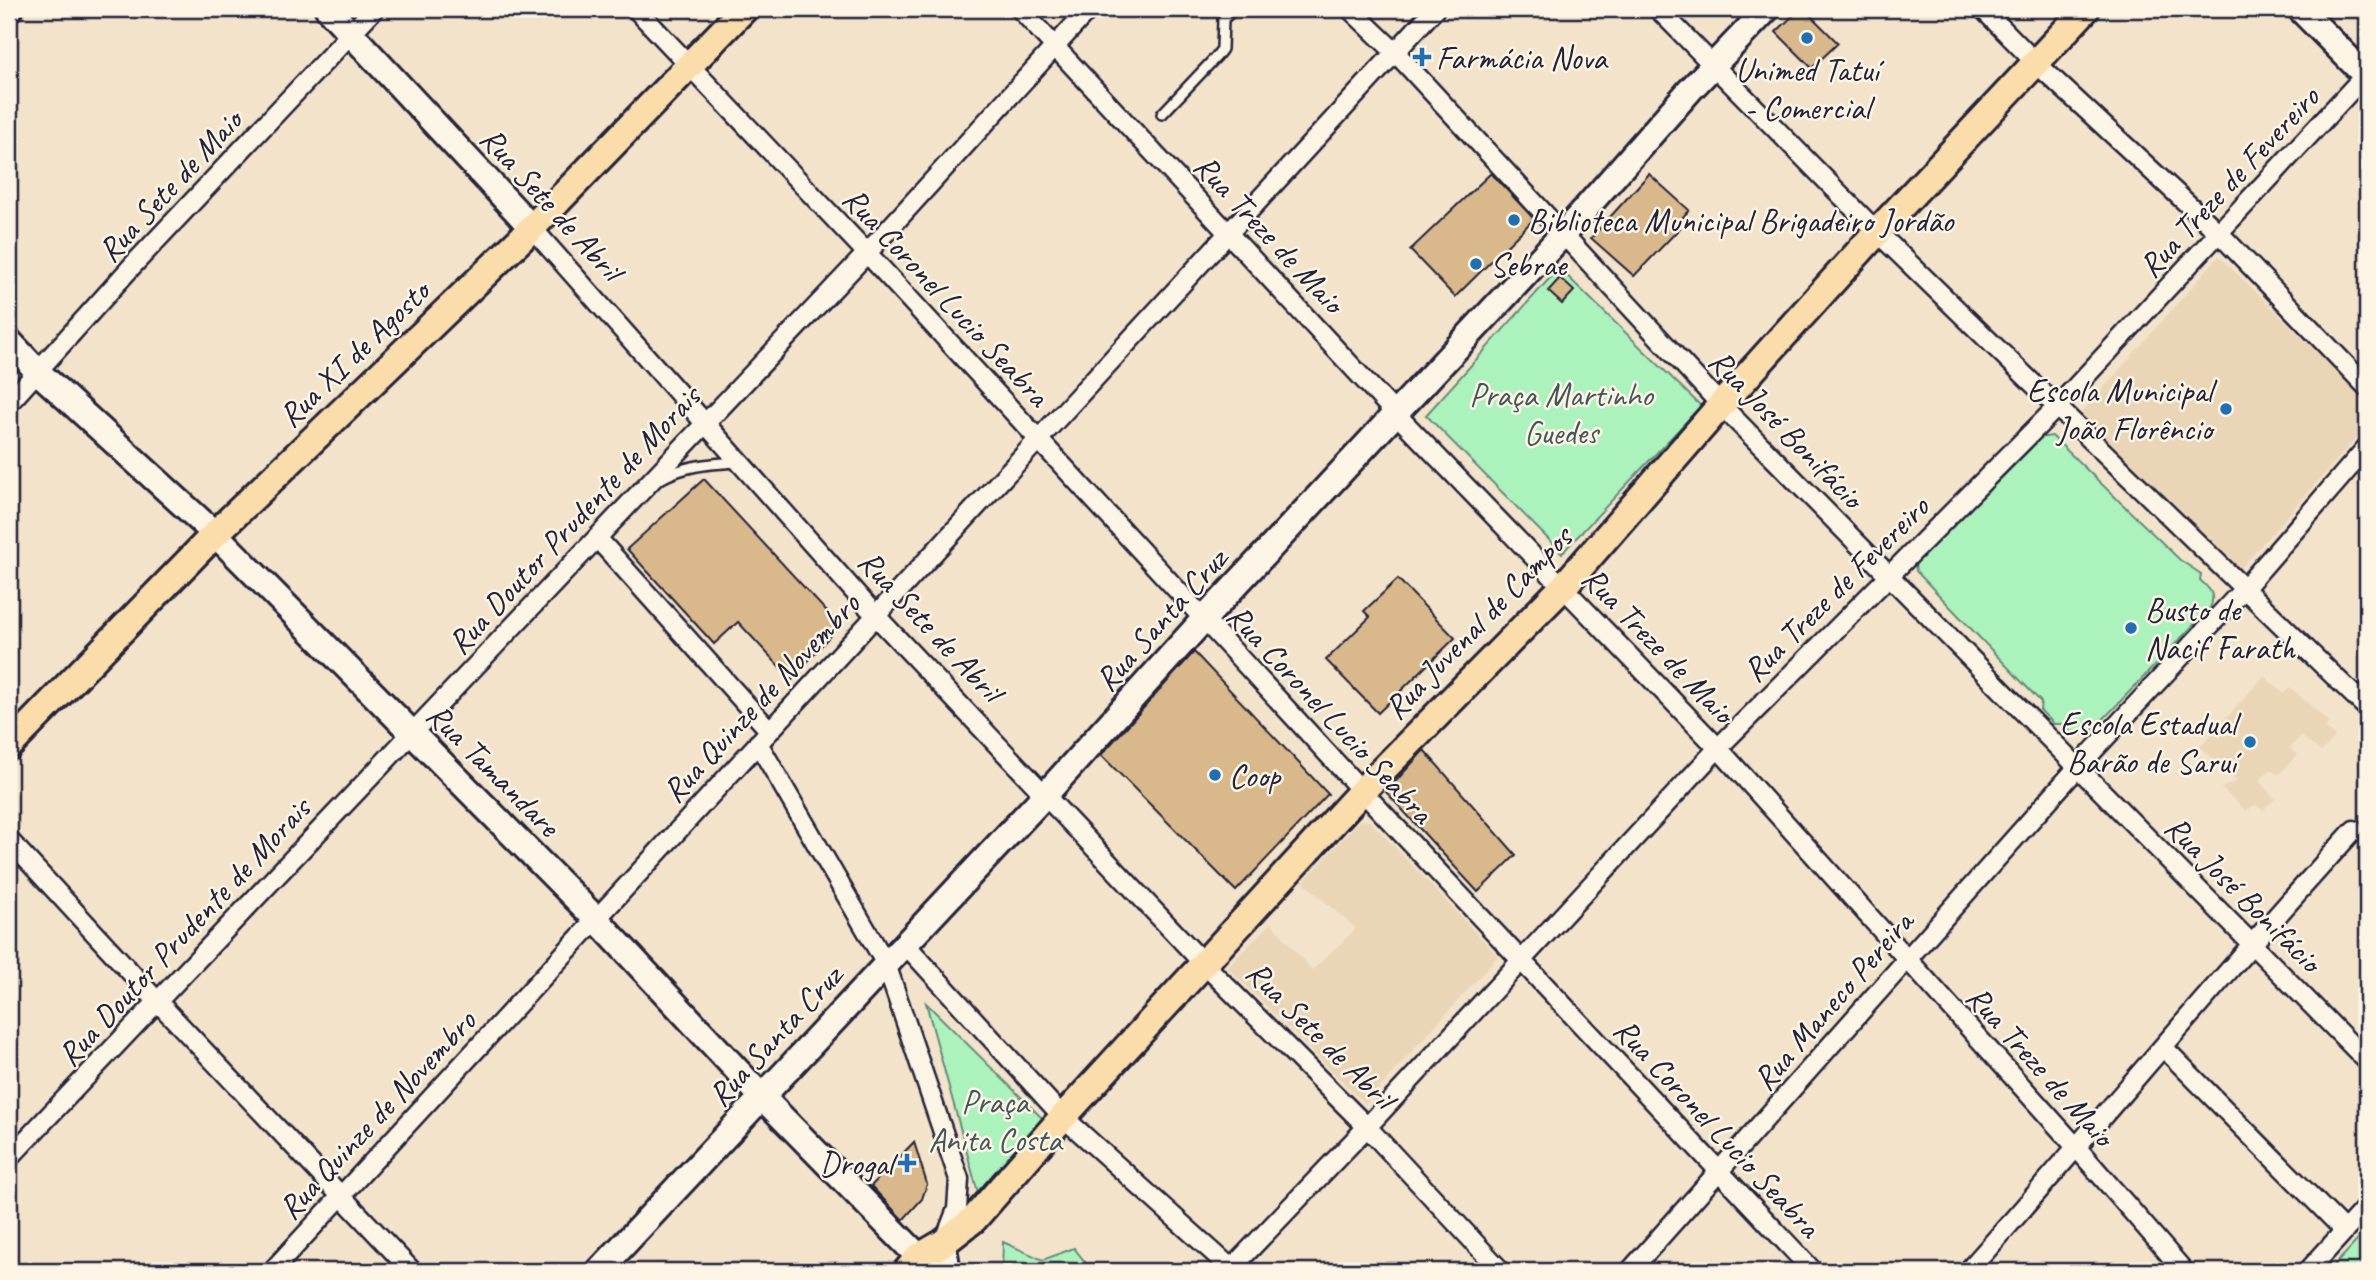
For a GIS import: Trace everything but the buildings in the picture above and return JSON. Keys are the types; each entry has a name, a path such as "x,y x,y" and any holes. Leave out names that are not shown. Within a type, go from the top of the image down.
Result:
{"main road":[{"name":"Rua Sete de Abril","path":"327,9 532,228"},
{"name":"Rua XI de Agosto","path":"9,746 215,534 532,228 744,9"},
{"name":"Rua Santa Cruz","path":"599,1271 1045,795 1204,619 1564,233 1766,9"},
{"name":"Rua Juvenal de Campos","path":"913,1264 974,1219 1063,1117 1362,791 1563,587 1721,405 1877,232 2086,9"},
{"path":"2300,9 2367,75"},
{"name":"Rua Tamandare","path":"9,341 38,372 215,534 596,919 881,1220 913,1264"},
{"path":"943,1243 948,1271"}],"street":[{"path":"9,14 13,9"},
{"name":"Rua Sete de Maio","path":"9,403 134,264 374,9"},
{"name":"Rua Coronel Lucio Seabra","path":"636,9 867,253 1718,1173 1813,1271"},
{"name":"Rua Treze de Maio","path":"1020,9 1395,413 1717,748 2077,1148 2184,1271"},
{"name":"Rua Doutor Prudente de Morais","path":"9,1158 867,253 1089,9"},
{"name":"Rua José Bonifácio","path":"1350,9 1396,53 1721,405 2367,1061"},
{"name":"Rua Quinze de Novembro","path":"272,1271 1435,9"},
{"path":"1658,9 1877,232 2367,708"},
{"path":"1983,9 2035,62 2220,234 2367,387"},
{"name":"Rua Treze de Fevereiro","path":"1233,1270 1717,748 2056,408 2367,75"},
{"name":"Rua Sete de Abril","path":"532,228 876,616 1204,964 1367,1127 1501,1271"},
{"path":"2243,590 2367,447"},
{"path":"598,538 764,737 886,964 959,1180 957,1209 943,1243"},
{"name":"Rua Maneco Pereira","path":"1630,1271 2078,767 2243,590"},
{"path":"1968,1271 2077,1148 2251,942 2354,830"},
{"path":"9,840 411,1271"},
{"path":"905,944 1063,1117 1233,1270"},
{"path":"2163,1046 2344,1230"},
{"path":"2308,1271 2367,1206"}],"lane":[{"path":"1162,114 1222,49 1223,19 1234,9"},
{"path":"646,486 675,471 696,465 738,462"}],"shaded area":[{"name":"Escola Municipal João Florêncio","path":"2219,256 2367,401 2367,426 2240,569 2079,416"},
{"name":"Escola Estadual Barão de Saruí","path":"2264,676 2284,694 2290,687 2329,722 2325,728 2335,737 2321,752 2301,736 2290,748 2297,755 2279,775 2270,770 2259,781 2275,799 2263,810 2255,805 2246,811 2221,788 2237,781 2200,747"},
{"path":"1360,820 1370,821 1498,956 1365,1104 1227,967 1271,923 1312,970 1356,929 1303,882"}],"green space":[{"name":"Praça Martinho Guedes","path":"1559,268 1701,406 1562,553 1426,415"},
{"path":"2052,436 2180,560 2201,574 2200,580 2212,596 2210,608 2089,734 2073,735 2063,724 2054,724 2040,710 2041,702 1916,571 1914,557 2038,438"},
{"name":"Praça Anita Costa","path":"926,1003 1043,1119 978,1193"},
{"path":"2367,1230 2367,1271 2329,1271"},
{"path":"1003,1242 1043,1260 1074,1248 1092,1271 1002,1271"}],"place":[{"name":"Unimed Tatuí - Comercial","path":"1807,38"},
{"name":"Farmácia Nova","path":"1422,57"},
{"name":"Biblioteca Municipal Brigadeiro Jordão","path":"1514,220"},
{"name":"Sebrae","path":"1476,264"},
{"name":"Escola Municipal João Florêncio","path":"2226,409"},
{"name":"Busto de Nacif Farath","path":"2131,628"},
{"name":"Escola Estadual Barão de Saruí","path":"2250,742"},
{"name":"Coop","path":"1215,775"},
{"name":"Drogal","path":"907,1163"}]}
